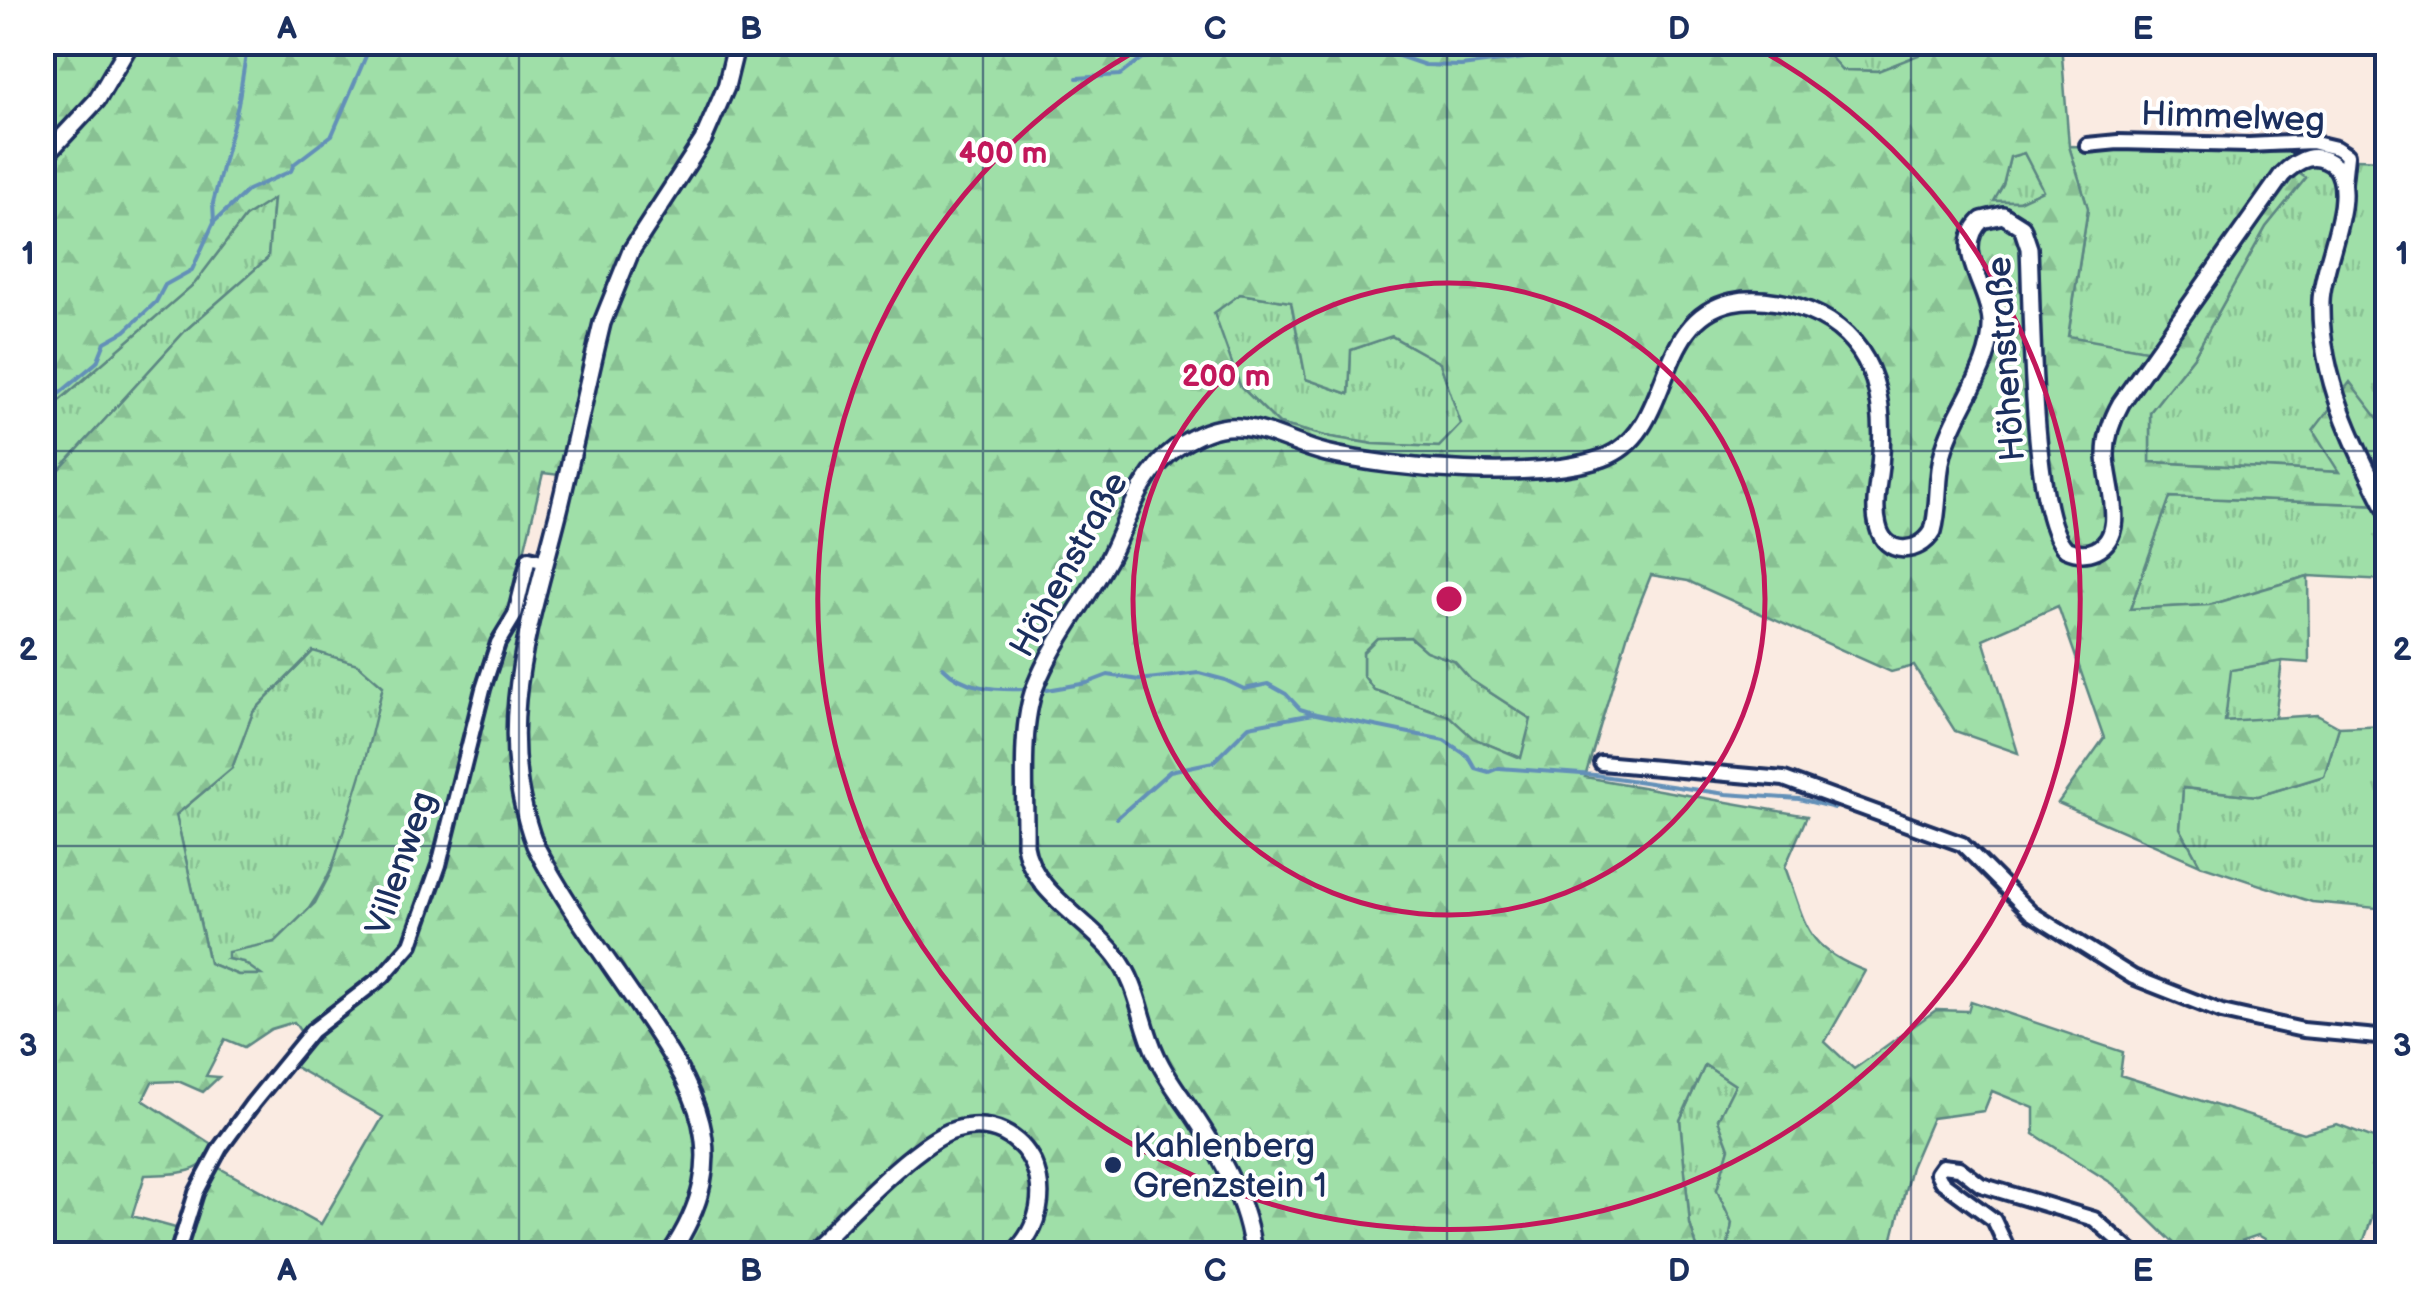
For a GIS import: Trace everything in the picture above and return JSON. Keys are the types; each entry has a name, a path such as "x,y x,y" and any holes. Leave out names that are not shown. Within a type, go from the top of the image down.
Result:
{"street":[{"path":"42,159 96,100 130,42"},
{"path":"670,1254 686,1229 701,1191 705,1144 698,1108 686,1078 546,866 521,807 514,755 514,702 602,323 614,286 631,251 703,140 726,87 737,42"},
{"name":"Himmelweg","path":"2087,145 2311,142 2336,148 2346,155 2344,183"},
{"name":"Höhenstraße","path":"1253,1254 1246,1217 1231,1178 1156,1055 1137,990 1126,969 1106,942 1032,868 1025,844 1026,780 1037,682 1110,556 1146,479 1166,456 1210,430 1242,427 1335,455 1493,472 1596,460 1622,448 1642,428 1678,345 1693,322 1736,301 1778,302 1811,312 1840,329 1861,351 1877,384 1882,409 1876,508 1879,530 1885,541 1896,548 1918,548 1933,531 1944,449 1989,343 1990,312 1972,259 1970,240 1979,223 1996,215 2019,223 2029,248 2033,375 2050,524 2066,549 2094,551 2107,540 2113,526 2107,448 2112,422 2126,396 2293,164 2307,158 2322,158 2336,167 2344,183"},
{"path":"2344,183 2342,209 2322,287 2324,347 2334,393 2388,512"},
{"name":"Villenweg","path":"178,1254 196,1192 220,1148 312,1031 383,976 410,944 439,865 498,643 515,615 529,558 546,562"},
{"path":"1601,763 1784,778 1962,844 2031,913 2133,977 2222,1012 2303,1030 2388,1038"},
{"path":"808,1254 920,1149 951,1132 970,1128 984,1128 1008,1137 1028,1155 1039,1178 1040,1214 1029,1236 1013,1254"},
{"path":"2010,1254 1994,1220 1941,1181 1937,1173 1942,1166 1959,1168 1981,1184 2094,1219 2134,1254"}],"green space":[{"path":"1817,42 1842,70 1878,71 1939,47 1939,43 2061,43 2069,146 2088,208 2068,336 2151,351 2152,370 2297,172 2306,178 2266,227 2194,356 2150,412 2150,462 2339,472 2313,431 2350,382 2387,430 2387,505 2170,497 2130,609 2209,605 2308,576 2309,663 2282,661 2231,670 2225,721 2317,715 2339,727 2324,776 2258,796 2183,788 2180,828 2200,865 2058,803 2104,738 2058,606 1983,639 2018,753 1955,731 1914,666 1891,672 1688,581 1651,575 1628,633 1585,777 1807,816 1785,867 1804,919 1818,943 1865,971 1825,1042 1854,1069 1936,1010 1968,1011 1971,1001 2123,1052 2120,1075 2303,1133 2337,1124 2387,1143 2387,1176 2359,1254 2291,1254 2258,1235 2203,1254 2185,1254 2113,1184 2034,1134 2034,1108 1992,1091 1984,1111 1932,1118 1911,1167 1889,1254 1727,1254 1732,1223 1717,1190 1729,1148 1718,1119 1735,1085 1705,1065 1680,1120 1690,1224 1699,1254 181,1254 214,1165 321,1224 383,1117 288,1063 307,1041 294,1022 271,1029 244,1047 225,1039 206,1076 219,1077 203,1092 178,1081 152,1082 143,1100 216,1147 195,1168 145,1175 132,1216 179,1229 173,1254 43,1254 43,488 186,330 268,258 273,199 245,217 195,283 52,407 43,427 43,43","holes":["2024,153 2043,190 2019,201 1994,201 2010,157","1240,294 1291,302 1306,379 1349,394 1351,350 1392,336 1440,363 1461,424 1439,447 1373,444 1279,424 1240,386 1214,313","543,473 560,475 537,569 524,562","1410,637 1426,651 1454,661 1471,680 1531,719 1521,758 1473,738 1449,716 1374,690 1363,675 1363,652 1377,638","313,651 358,664 383,686 331,872 315,903 275,942 228,952 228,959 243,962 261,975 238,975 209,963 176,815 232,768 253,712"]},
{"path":"1939,42 1940,47 1879,71 1842,70 1817,43"},
{"path":"2069,146 2297,153 2151,351 2068,337 2088,209"},
{"path":"2024,153 2044,190 2019,201 1993,201 2003,185 2010,157"},
{"path":"2322,158 2387,160 2387,430 2341,472 2150,462 2150,412 2194,356 2266,227 2305,178 2297,172"},
{"path":"273,198 268,258 186,330 43,488 42,427 52,407 195,283 245,217"},
{"path":"1240,294 1291,302 1306,379 1349,394 1351,350 1391,336 1440,363 1462,424 1439,447 1373,444 1279,424 1240,386 1213,313"},
{"path":"2170,497 2387,505 2387,580 2308,576 2209,605 2130,609"},
{"path":"1410,637 1426,651 1454,661 1471,680 1532,720 1521,758 1472,738 1449,716 1374,690 1363,675 1363,652 1377,638"},
{"path":"314,650 358,664 383,686 368,751 347,828 316,898 296,925 272,943 228,959 243,962 263,975 238,975 209,963 176,815 232,768 253,712"},
{"path":"2282,661 2275,719 2225,721 2230,670"},
{"path":"2387,725 2387,909 2312,902 2200,865 2180,828 2183,788 2258,796 2324,776 2339,727"},
{"path":"1705,1065 1735,1085 1718,1119 1729,1148 1717,1190 1732,1223 1727,1254 1699,1254 1690,1224 1680,1120"}],"waterway":[{"path":"214,222 213,203 238,105 248,42"},
{"path":"42,408 97,362 105,342 125,331 156,302 165,285 192,270 214,222 248,190 291,171 294,164 332,135 372,42"},
{"path":"1077,78 1120,75 1142,58 1251,47 1361,43 1425,65 1461,66 1588,50 1689,55 1723,42"},
{"path":"943,667 970,684 1025,689"},
{"path":"1047,690 1108,675 1139,680 1199,673 1244,689 1268,684 1286,694 1300,709 1316,714 1444,740 1468,756 1475,768 1489,772 1499,768 1595,775 1726,794 1799,799 1835,808"},
{"path":"1117,818 1170,771 1213,762 1249,726 1313,714"}],"place":[{"name":"Kahlenberg Grenzstein 1","path":"1113,1165"}]}
